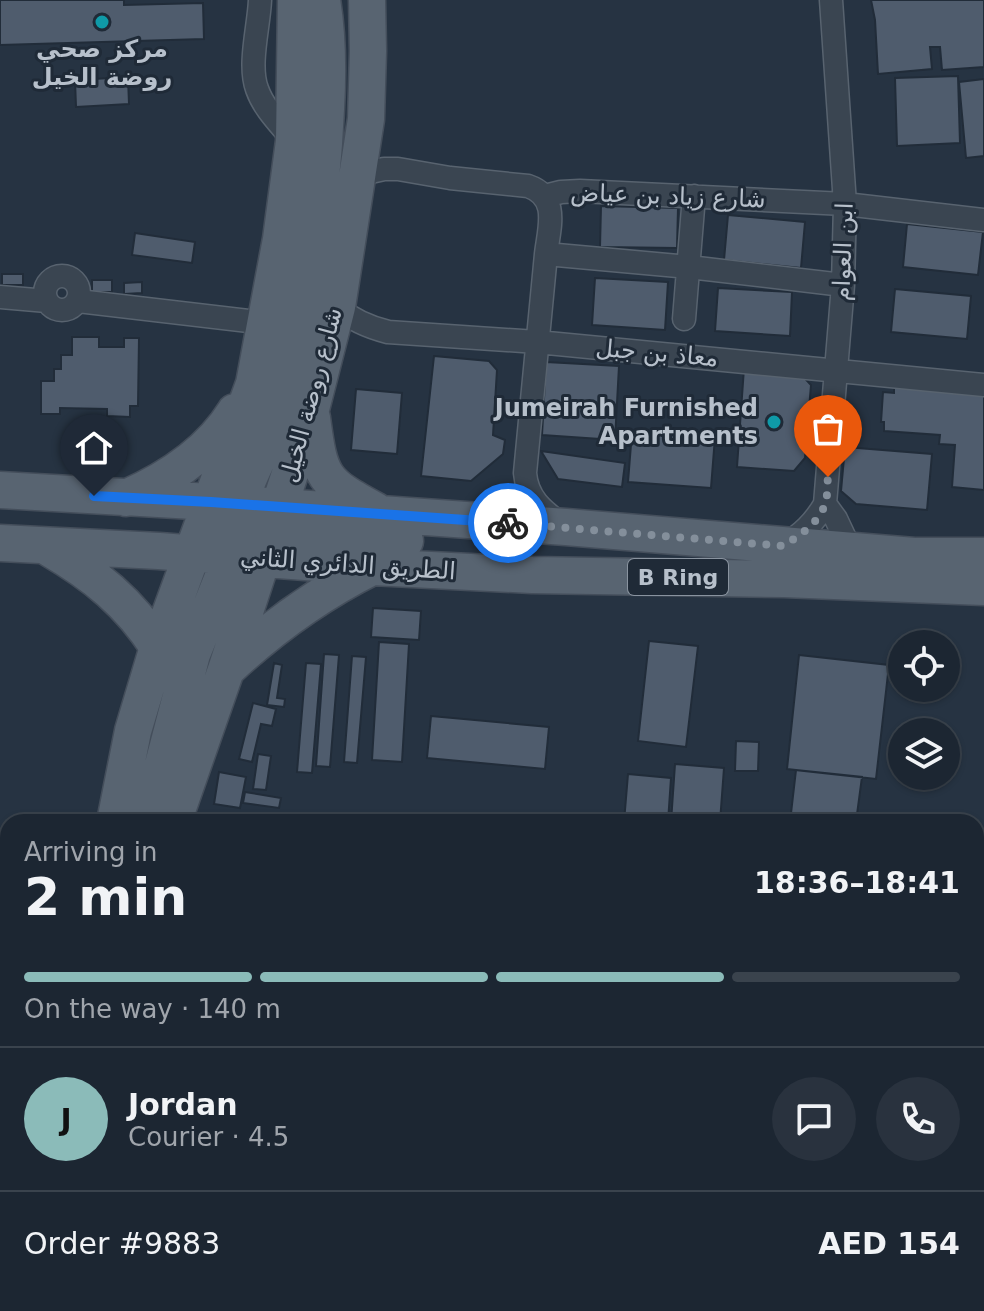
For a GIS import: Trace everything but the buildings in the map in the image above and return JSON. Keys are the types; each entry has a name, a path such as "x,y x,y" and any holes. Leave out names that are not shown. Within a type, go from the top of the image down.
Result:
{"main road":[{"name":"شارع روضة الخيل","path":"176,814 226,670 236,532 254,384 281,239 294,141 296,0"},
{"path":"152,814 192,654 236,532 299,320 324,158 327,77 322,0"},
{"name":"شارع روضة الخيل","path":"117,814 133,731 158,647 236,532 311,409 337,307 366,119 367,0"},
{"path":"126,498 165,478 200,453 230,421 254,384"},
{"path":"311,409 316,451 329,480 345,495 384,515"},
{"name":"الطريق الدائري الثاني","path":"0,490 126,498 236,532 372,567 532,575 784,579 984,587"},
{"name":"الطريق الدائري الثاني","path":"0,543 44,545 236,532 384,515 914,556 984,556"},
{"path":"0,519 626,554 654,549 679,537"},
{"path":"44,545 101,582 133,612 158,647"},
{"path":"226,670 293,614 325,592 372,567"}],"street":[{"path":"260,0 254,78 264,103 294,141"},
{"name":"ابن العوام","path":"825,504 843,285 845,204 831,0"},
{"name":"شارع زياد بن عياض","path":"357,175 398,169 528,186 545,196 580,191 845,204 984,220"},
{"path":"545,196 550,206 550,219 525,473 528,491 544,511 566,527"},
{"path":"684,319 694,196"},
{"path":"546,254 843,285"},
{"path":"0,297 47,301 45,292 48,283 61,275 77,284 80,292 78,301 266,323"},
{"name":"معاذ بن جبل","path":"337,307 357,322 388,332 537,342 984,385"},
{"path":"783,546 808,528 825,504 851,551"}],"way so far":[{"path":"508,523 783,546 815,521 825,504 828,477"}],"place":[{"name":"مركز صحي روضة الخيل","path":"102,22"},
{"name":"Jumeirah Furnished Apartments","path":"774,422"}],"route":[{"path":"94,496 508,523"}]}
